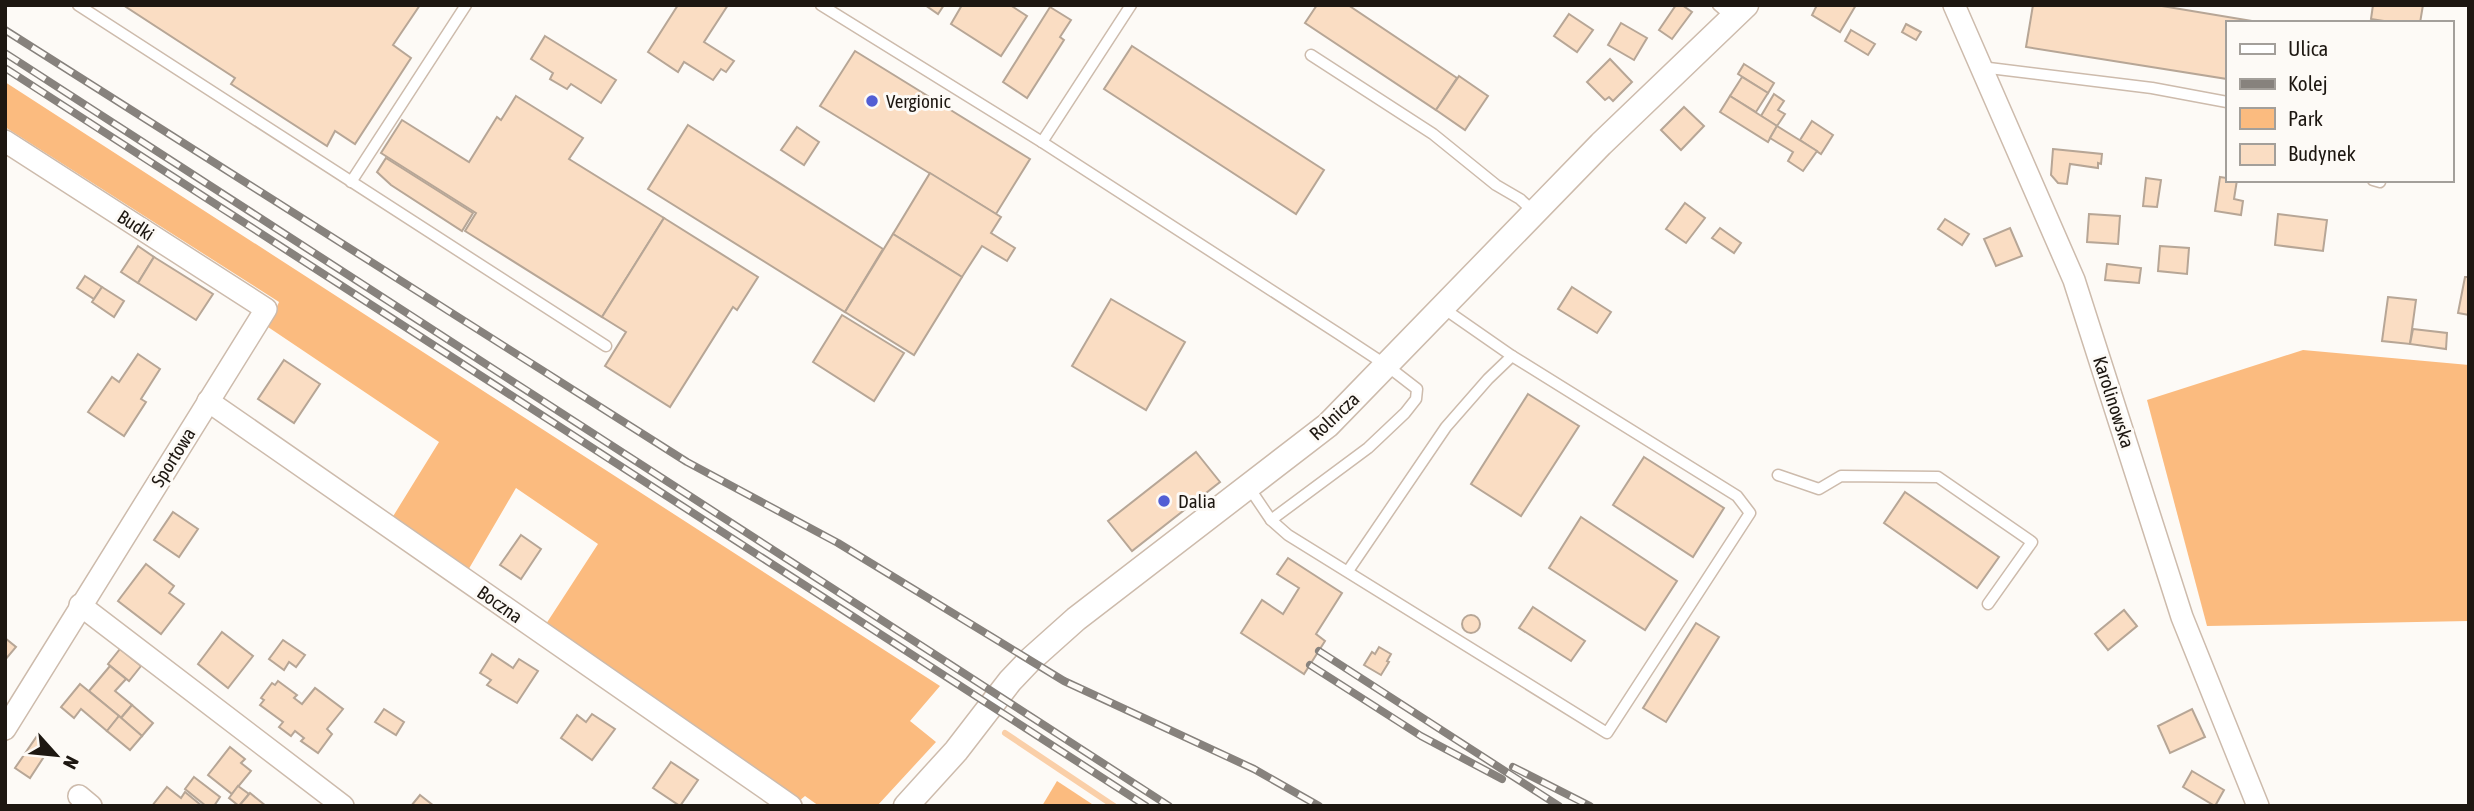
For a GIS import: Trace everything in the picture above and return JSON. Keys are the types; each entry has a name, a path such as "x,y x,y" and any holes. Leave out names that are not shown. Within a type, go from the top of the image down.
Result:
{"street":[{"name":"Karolinowska","path":"1954,5 2074,279 2182,617 2258,806"},
{"name":"Rolnicza","path":"906,806 956,751 1028,661 1076,619 1328,425 1732,10"},
{"name":"Budki","path":"5,142 266,309"},
{"name":"Sportowa","path":"5,729 266,309"},
{"name":"Boczna","path":"208,401 791,806"},
{"path":"80,606 342,806"}],"lane":[{"path":"78,5 606,346"},
{"path":"351,181 467,5"},
{"path":"821,5 1042,142 1386,365 1417,390 1416,400 1405,413 1367,448 1271,520"},
{"path":"1042,142 1131,5"},
{"path":"1311,55 1433,134 1535,213"},
{"path":"1981,67 2152,88 2226,102"},
{"path":"1248,486 1271,520 1288,535 1607,733 1751,513 1737,496 1512,356 1443,308"},
{"path":"1348,571 1446,427 1512,356"},
{"path":"1778,475 1819,489 1841,476 1938,477 2032,542 1988,604"}],"green space":[{"path":"5,82 940,686 910,721 936,742 877,806 819,806 805,796 798,802 546,624 598,544 516,488 467,572 392,518 439,442 268,327 279,302 5,127"},
{"path":"2303,350 2469,365 2469,621 2207,626 2147,400"},
{"path":"1057,781 1095,806 1042,806"}],"building":[{"path":"123,5 420,5 393,45 411,58 355,144 335,131 327,146 231,84 235,78"},
{"path":"678,5 728,5 704,42 734,61 726,72 721,69 713,80 684,62 678,72 648,52"},
{"path":"925,5 944,5 938,14"},
{"path":"962,5 1010,5 1027,16 1001,56 951,24"},
{"path":"1317,5 1348,5 1457,78 1436,110 1305,23"},
{"path":"1676,5 1682,5 1692,12 1672,39 1659,30"},
{"path":"1817,5 1856,5 1840,32 1812,15"},
{"path":"2033,5 2156,5 2252,21 2226,21 2226,79 2026,47"},
{"path":"2373,5 2423,5 2420,21 2371,19"},
{"path":"1050,7 1071,20 1060,37 1064,40 1027,98 1003,82"},
{"path":"1569,14 1593,30 1577,52 1554,36"},
{"path":"1621,23 1647,38 1634,60 1608,45"},
{"path":"1906,24 1921,32 1916,40 1902,32"},
{"path":"1851,30 1875,44 1868,55 1845,41"},
{"path":"545,36 616,80 601,103 571,84 567,89 550,79 553,73 531,59"},
{"path":"1132,46 1324,170 1296,214 1104,89"},
{"path":"855,51 1030,159 996,214 820,106"},
{"path":"1610,59 1632,82 1613,101 1609,97 1605,100 1587,82"},
{"path":"1744,64 1774,83 1768,93 1738,74"},
{"path":"1459,76 1488,96 1465,130 1436,110"},
{"path":"1742,77 1768,93 1756,112 1730,96"},
{"path":"1774,94 1784,101 1778,110 1785,114 1777,126 1761,116"},
{"path":"516,96 583,138 569,159 664,218 602,317 465,231 476,213 381,153 402,120 469,162 497,117 501,120"},
{"path":"1730,96 1777,126 1768,142 1720,112"},
{"path":"1684,107 1704,126 1681,150 1661,130"},
{"path":"1812,121 1833,135 1821,154 1800,140"},
{"path":"688,125 883,249 845,312 648,189"},
{"path":"1777,126 1817,151 1803,171 1788,161 1793,152 1770,138"},
{"path":"797,127 819,142 804,165 781,150"},
{"path":"2053,149 2102,154 2101,164 2098,163 2098,168 2070,164 2067,184 2058,183 2051,175"},
{"path":"386,158 473,213 462,231 391,185 377,172"},
{"path":"930,173 1001,217 991,233 1015,248 1007,261 982,246 962,277 893,234"},
{"path":"2220,177 2226,178 2226,182 2237,182 2234,199 2243,201 2241,215 2215,211"},
{"path":"2146,178 2161,180 2157,207 2143,206"},
{"path":"1685,203 1705,218 1686,243 1666,229"},
{"path":"2089,214 2120,216 2118,244 2087,242"},
{"path":"2278,214 2327,220 2323,251 2275,245"},
{"path":"664,218 758,277 737,310 733,307 670,407 605,366 626,332 602,317"},
{"path":"1945,219 1969,234 1962,245 1938,229"},
{"path":"1720,228 1741,243 1734,253 1712,238"},
{"path":"2010,228 2022,256 1996,266 1984,239"},
{"path":"893,234 962,277 914,355 845,312"},
{"path":"138,246 154,257 138,283 121,272"},
{"path":"2160,246 2189,248 2187,274 2158,271"},
{"path":"154,257 213,294 196,320 138,283"},
{"path":"2107,264 2141,268 2139,283 2105,280"},
{"path":"85,276 102,287 94,299 77,288"},
{"path":"2465,277 2469,277 2469,315 2458,313"},
{"path":"102,287 124,301 114,317 92,302"},
{"path":"1572,287 1611,312 1597,333 1558,309"},
{"path":"2388,297 2416,300 2410,344 2382,341"},
{"path":"1111,299 1185,342 1146,410 1072,366"},
{"path":"842,315 904,353 874,401 813,362"},
{"path":"2413,329 2447,333 2446,349 2410,344"},
{"path":"138,354 160,369 141,399 146,402 124,436 88,412 112,377 119,382"},
{"path":"284,360 320,384 294,423 258,399"},
{"path":"1528,394 1579,426 1521,516 1471,484"},
{"name":"Dalia","path":"1196,452 1220,482 1132,551 1108,521"},
{"path":"1644,457 1724,508 1693,557 1613,505"},
{"path":"1905,492 1999,557 1977,588 1884,523"},
{"path":"173,512 198,529 179,557 154,540"},
{"path":"1581,517 1677,581 1645,630 1549,568"},
{"path":"521,535 541,549 521,579 500,565"},
{"path":"1288,558 1342,593 1316,634 1325,641 1304,674 1241,633 1262,600 1283,614 1299,588 1277,574"},
{"path":"146,564 174,586 169,593 184,604 161,634 118,601"},
{"path":"1533,607 1585,641 1571,661 1519,628"},
{"path":"2124,610 2137,626 2108,650 2095,634"},
{"path":"1467,615 1475,615 1480,624 1478,631 1467,633 1462,628 1462,620"},
{"path":"1696,623 1719,637 1666,722 1643,708"},
{"path":"222,632 253,656 228,688 198,664"},
{"path":"5,638 16,647 5,660"},
{"path":"283,640 305,655 296,667 289,662 284,670 269,659"},
{"path":"1379,647 1391,654 1381,675 1364,665 1372,652 1375,654"},
{"path":"120,649 141,666 129,681 108,664"},
{"path":"492,654 513,668 519,659 538,671 517,703 487,685 491,680 480,673"},
{"path":"110,666 126,679 115,691 132,705 121,718 89,691"},
{"path":"278,681 297,695 294,698 302,704 315,688 343,709 327,729 332,734 318,753 301,741 304,738 295,731 291,736 279,727 283,722 260,705 264,700 261,698 272,683 275,685"},
{"path":"80,684 119,716 107,731 81,709 74,718 61,707"},
{"path":"132,705 153,723 142,736 121,718"},
{"path":"384,709 404,722 396,735 375,722"},
{"path":"2192,709 2205,737 2170,753 2158,726"},
{"path":"592,714 615,729 592,760 561,738 577,715 586,722"},
{"path":"119,716 142,736 130,750 107,731"},
{"path":"37,736 51,746 30,778 15,768"},
{"path":"230,747 245,759 241,763 251,771 232,794 208,775"},
{"path":"671,762 698,780 680,806 653,788"},
{"path":"2192,771 2224,790 2215,806 2183,787"},
{"path":"194,777 220,797 214,806 206,806 185,789"},
{"path":"238,786 249,794 239,806 229,798"},
{"path":"167,787 181,798 185,792 202,806 152,806"},
{"path":"250,793 266,806 239,806"},
{"path":"420,795 434,806 411,806"}],"waterway":[{"path":"1005,733 1114,806"}],"railway":[{"path":"5,30 687,462 838,543 1064,681 1254,769 1319,806"},
{"path":"5,53 1169,806"},
{"path":"5,68 1146,806"},
{"path":"1319,651 1559,806"},
{"path":"1310,665 1421,736 1502,779"},
{"path":"1513,767 1590,806"}],"place":[{"name":"Vergionic","path":"872,101"},
{"name":"Dalia","path":"1164,501"}]}
